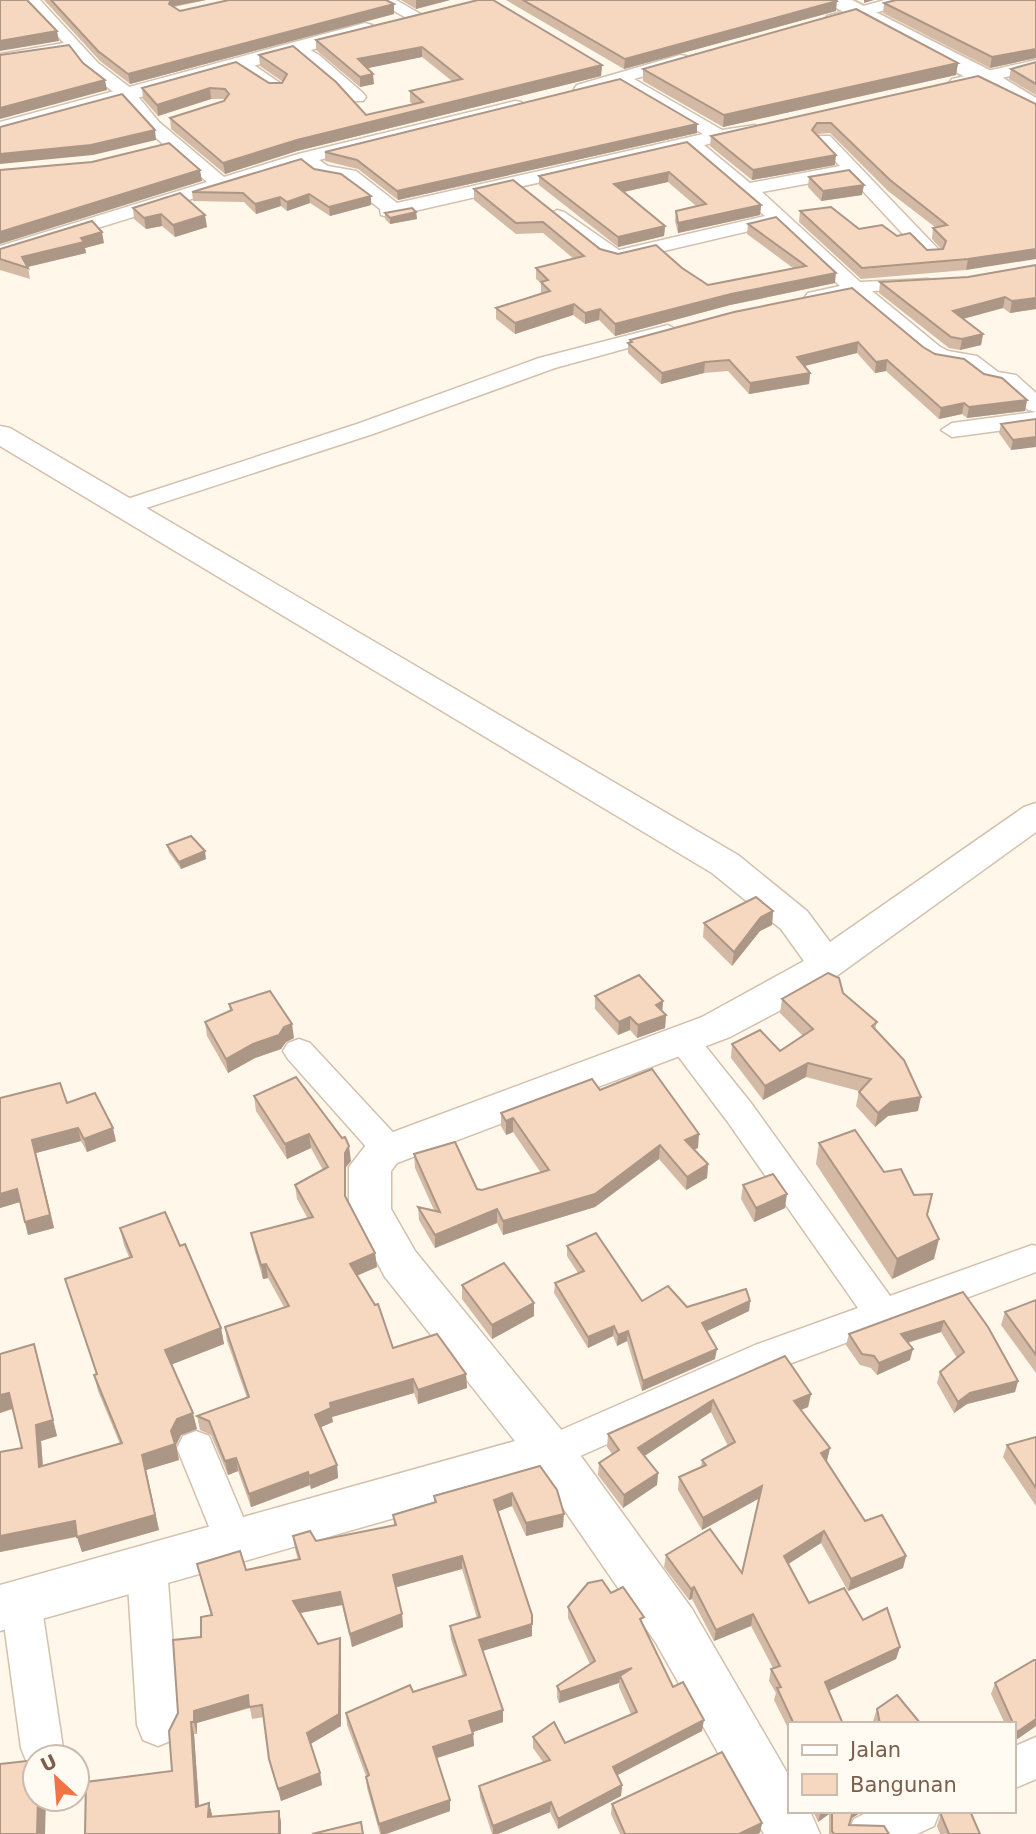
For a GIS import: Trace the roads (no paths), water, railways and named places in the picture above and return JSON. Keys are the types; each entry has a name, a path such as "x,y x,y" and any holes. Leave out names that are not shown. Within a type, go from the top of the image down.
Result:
{"main road":[{"path":"836,0 985,76 1036,108"}],"street":[{"path":"383,0 416,16"},
{"path":"821,23 903,0"},
{"path":"35,1 92,67 126,93 153,126 220,184"},
{"path":"0,129 239,62 442,10"},
{"path":"0,59 76,46"},
{"path":"297,47 329,69 337,82 357,97"},
{"path":"563,94 693,56"},
{"path":"239,62 276,88"},
{"path":"598,65 718,135"},
{"path":"944,86 1036,65"},
{"path":"0,252 305,158 530,103"},
{"path":"153,126 173,119"},
{"path":"305,158 322,171 349,175 390,210 771,124"},
{"path":"823,140 855,170 909,233 932,254"},
{"path":"688,141 780,218 856,289 935,354 969,361 988,377 1008,380 1036,405"},
{"path":"153,150 177,144"},
{"path":"747,189 855,170"},
{"path":"517,181 604,251 617,256 780,218"},
{"path":"796,301 856,289 939,282"},
{"path":"126,507 365,429 547,363 691,325"},
{"path":"952,430 1036,419"},
{"path":"0,434 725,864 794,920 816,971"},
{"path":"793,1834 674,1626 551,1452 400,1264 370,1210 370,1167 375,1159 389,1150 716,1027 816,971 1036,815"},
{"path":"683,1040 739,1112 883,1314"},
{"path":"299,1051 389,1150"},
{"path":"41,1743 10,1605 147,1569 551,1452 768,1356 1032,1259"},
{"path":"196,1448 235,1544"},
{"path":"147,1569 158,1725"},
{"path":"1015,1767 1036,1758"},
{"path":"869,1834 915,1813"}]}
